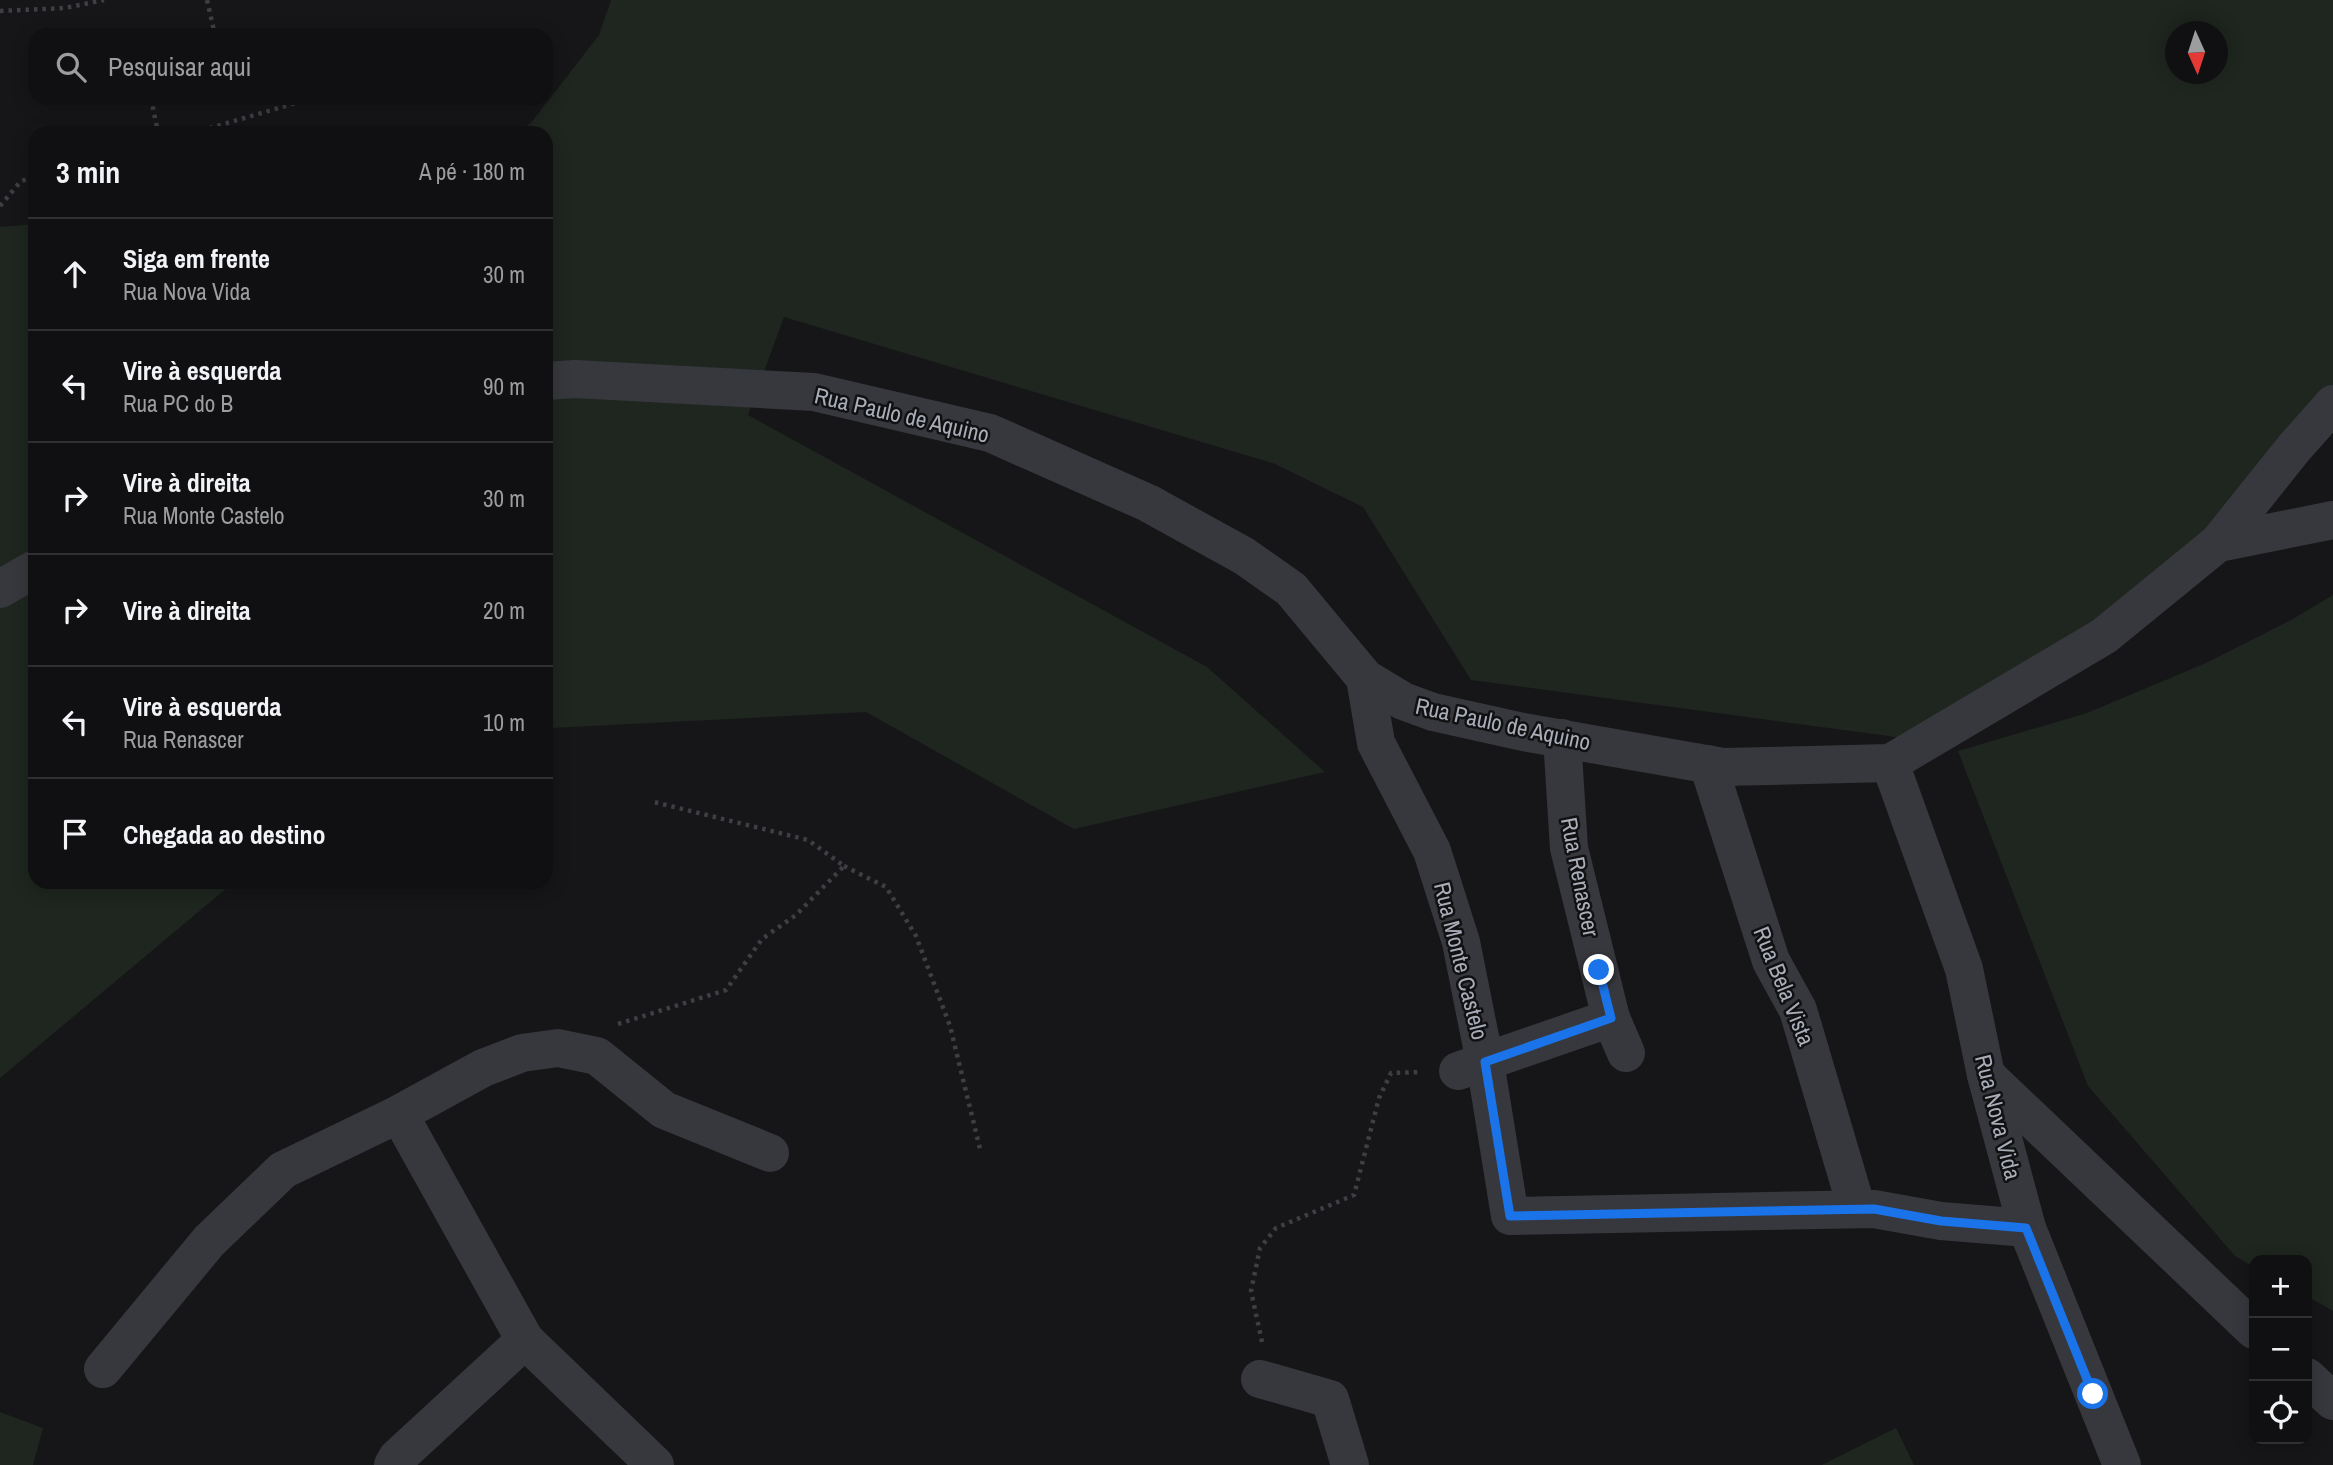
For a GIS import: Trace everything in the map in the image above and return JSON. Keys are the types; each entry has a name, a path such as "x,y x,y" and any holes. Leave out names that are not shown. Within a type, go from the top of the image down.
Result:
{"street":[{"name":"Rua Paulo de Aquino","path":"553,381 575,379 814,392 990,433 1148,503 1244,556 1291,589 1365,678 1402,701 1433,712 1723,767 1890,763 2104,636 2218,543 2333,404"},
{"path":"2218,543 2333,520"},
{"path":"0,589 28,573"},
{"name":"Rua Monte Castelo","path":"1365,678 1376,743 1432,851 1457,929 1471,1066 1510,1216 1857,1209"},
{"name":"Rua Renascer","path":"1562,738 1569,848 1611,1018 1626,1053"},
{"name":"Rua Nova Vida","path":"1890,763 1964,969 1986,1075 2026,1228 2122,1465"},
{"name":"Rua Bela Vista","path":"1708,764 1771,961 1798,1010 1857,1209"},
{"path":"1471,1066 1611,1018"},
{"path":"103,1368 209,1241 283,1170 400,1114 483,1068 522,1053 558,1048 597,1056 664,1110 770,1153"},
{"path":"1986,1075 2249,1326"},
{"path":"400,1114 525,1340 655,1465"},
{"path":"1857,1209 1874,1209 1941,1221 2026,1228"},
{"path":"393,1465 397,1458 525,1340"},
{"path":"1264,1380 1330,1399 1350,1465"},
{"path":"2311,1381 2333,1401"}],"path":[{"path":"0,11 65,8 104,0"},
{"path":"207,0 213,28"},
{"path":"152,105 157,126"},
{"path":"217,126 289,105"},
{"path":"0,206 21,181 28,179"},
{"path":"654,802 808,840 844,866 886,887 916,936 950,1026 980,1149"},
{"path":"558,1048 607,1027 726,990 762,939 796,915 844,866"},
{"path":"1264,1380 1259,1322 1251,1291 1259,1248 1276,1228 1354,1195 1379,1098 1391,1073 1471,1066"}],"shaded area":[{"path":"611,0 2333,0 2333,408 2104,636 1926,741 1471,680 1363,507 1275,464 784,317 748,415 1207,667 1325,772 1074,829 866,712 553,728 553,126 526,126 545,105 553,105 553,95 599,35"},
{"path":"28,225 28,889 226,889 0,1078 0,227"},
{"path":"2333,595 2333,1311 2312,1299 2312,1255 2249,1255 2249,1264 2235,1256 2088,1086 1958,751 2087,713 2206,663 2291,620"},
{"path":"0,1412 43,1428 33,1465 0,1465"},
{"path":"1896,1428 1914,1465 1822,1465"}],"route":[{"path":"1599,970 1611,1018 1485,1062 1510,1216 1874,1209 1941,1221 2026,1228 2093,1394"}]}
